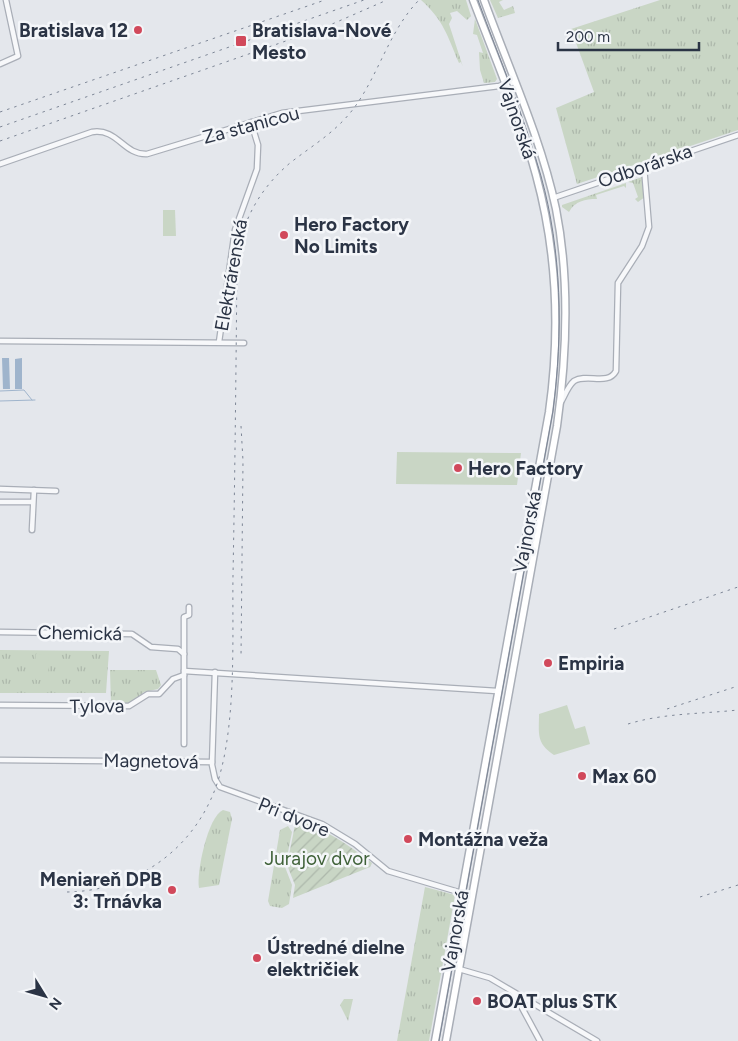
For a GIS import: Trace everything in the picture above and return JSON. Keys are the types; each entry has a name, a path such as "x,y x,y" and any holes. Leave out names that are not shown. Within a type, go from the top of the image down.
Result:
{"main road":[{"name":"Vajnorská","path":"435,1041 497,691 543,446 553,380 555,289 542,201 532,161 474,0"},
{"name":"Vajnorská","path":"446,1041 560,404 565,358 565,303 561,240 553,198 538,146 484,0"},
{"path":"542,201 553,198"}],"street":[{"path":"0,64 18,56 6,0"},
{"name":"Za stanicou","path":"0,164 92,132 106,132 133,152 142,154 282,113 505,85 514,82"},
{"name":"Elektrárenská","path":"219,342 235,230 257,169 258,145 251,122"},
{"name":"Odborárska","path":"553,198 738,135"},
{"path":"560,404 569,386 576,380 613,376 618,366 618,283 646,239 649,227 644,167"},
{"name":"Elektrárenská","path":"0,341 120,341 148,344 244,343"},
{"path":"0,489 56,491"},
{"path":"32,530 34,490"},
{"path":"0,502 32,502"},
{"path":"184,744 184,617 189,615 189,607"},
{"name":"Chemická","path":"0,632 132,634 151,647 178,649 184,654"},
{"path":"184,673 215,672 497,691"},
{"name":"Magnetová","path":"0,760 212,762 215,672"},
{"name":"Tylova","path":"0,705 130,706 148,694 160,694 173,679 184,673"},
{"name":"Pri dvore","path":"212,762 215,780 222,788 322,824 354,844 388,871 472,896"},
{"path":"459,969 490,978 597,1041"},
{"path":"513,992 540,1041"}],"green space":[{"path":"421,0 466,0 471,16 467,20 457,11 450,13 452,18 449,24 463,67 461,62 459,63 440,22"},
{"path":"490,0 503,0 499,2 504,10 513,6 515,13 498,18"},
{"path":"660,0 738,0 738,130 577,184 556,108 594,92 571,29"},
{"path":"475,19 497,79 495,82 484,83 480,70 479,52 483,53 477,35 473,34"},
{"path":"642,177 645,197 638,202 635,199 638,197 633,183 628,182"},
{"path":"626,183 626,188 624,186 596,195 597,199 581,201 574,205 569,212 562,207 562,205"},
{"path":"163,210 175,210 176,236 163,236"},
{"name":"Hero Factory","path":"397,452 521,453 517,485 396,484"},
{"path":"0,650 109,651 106,693 0,693"},
{"path":"36,654 49,655 48,680 36,680"},
{"path":"110,670 156,670 161,685 158,689 144,692 129,704 111,705"},
{"path":"567,705 575,729 585,726 590,744 554,755 541,742 539,714"},
{"path":"223,810 230,812 232,819 219,885 199,888 199,870 208,833 212,823"},
{"name":"Jurajov dvor","path":"296,820 307,823 336,838 372,863 370,867 293,898 295,885 287,865"},
{"path":"288,826 292,832 285,867 292,885 289,904 282,908 270,906 268,901 280,830"},
{"path":"425,887 455,895 429,1041 397,1041"},
{"path":"344,999 353,999 348,1021 340,1005"}],"water":[{"path":"2,358 9,358 10,389 3,389"},
{"path":"22,358 22,389 15,389 15,359"}],"waterway":[{"path":"0,391 24,390 32,400"},
{"path":"0,401 35,400"}],"tram line":[{"path":"439,1041 553,411 558,352 559,292 557,263 548,205 527,131 478,0"}],"railway":[{"path":"0,112 325,0"},
{"path":"0,127 364,0"},
{"path":"0,141 323,28 387,0"},
{"path":"67,892 90,890 112,885 133,877 153,866 171,853 186,837 200,819 211,799 220,775 226,749 232,689 237,265 242,236 246,222 269,184 290,163 332,131 354,108 363,95 400,25 419,0"},
{"path":"241,426 243,461 241,658"},
{"path":"614,629 738,587"},
{"path":"667,709 738,686"},
{"path":"628,724 669,716 738,710"},
{"path":"700,897 738,885"}],"place":[{"name":"Bratislava 12","path":"138,30"},
{"name":"Bratislava-Nové Mesto","path":"241,41"},
{"name":"Hero Factory No Limits","path":"284,235"},
{"name":"Hero Factory","path":"458,468"},
{"name":"Empiria","path":"548,663"},
{"name":"Max 60","path":"582,776"},
{"name":"Montážna veža","path":"408,839"},
{"name":"Meniareň DPB 3: Trnávka","path":"172,890"},
{"name":"Ústredné dielne električiek","path":"257,958"},
{"name":"BOAT plus STK","path":"477,1001"}]}
